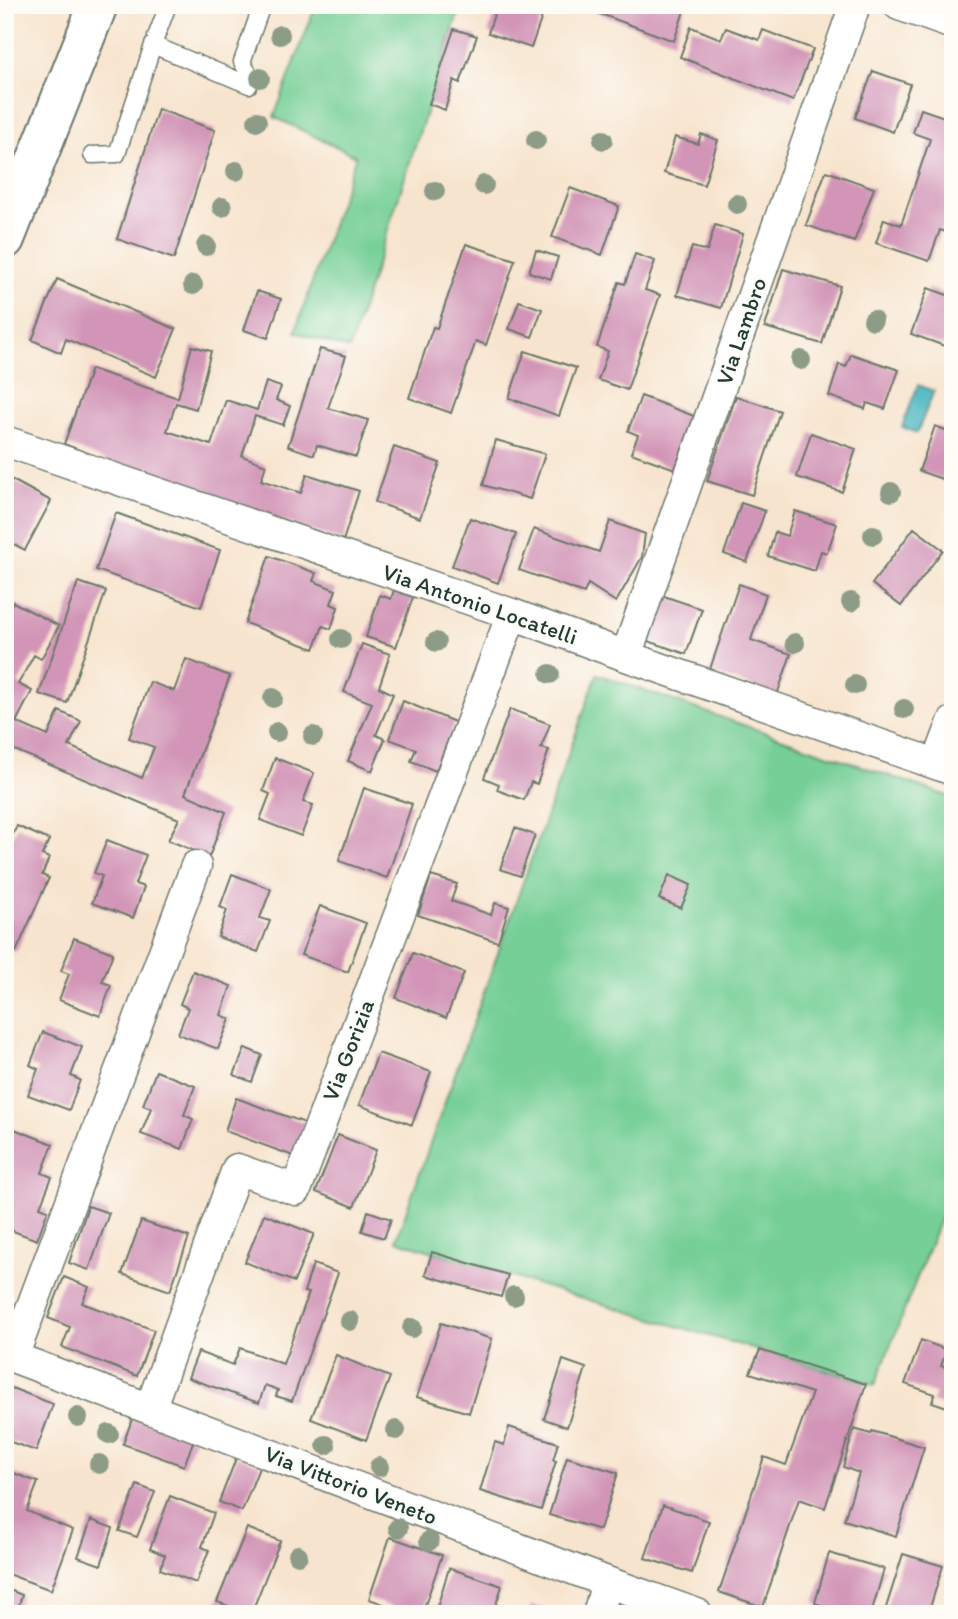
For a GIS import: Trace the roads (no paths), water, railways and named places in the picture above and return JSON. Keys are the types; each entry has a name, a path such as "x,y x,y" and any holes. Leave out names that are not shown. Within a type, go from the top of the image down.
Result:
{"main road":[{"path":"5,239 98,5"}],"street":[{"name":"Via Lambro","path":"626,656 855,5"},
{"path":"899,5 953,24"},
{"name":"Via Antonio Locatelli","path":"5,441 512,614 945,767"},
{"name":"Via Gorizia","path":"150,1409 237,1170 296,1190 512,614"},
{"path":"945,767 953,722"},
{"path":"9,1355 196,866"},
{"name":"Via Vittorio Veneto","path":"9,1355 697,1614"},
{"path":"598,1614 607,1582"}],"lane":[{"path":"156,37 168,5"},
{"path":"92,155 117,154 153,45 249,85 252,79 242,62 261,5"}],"water":[{"path":"918,385 934,391 917,433 902,427"}]}
